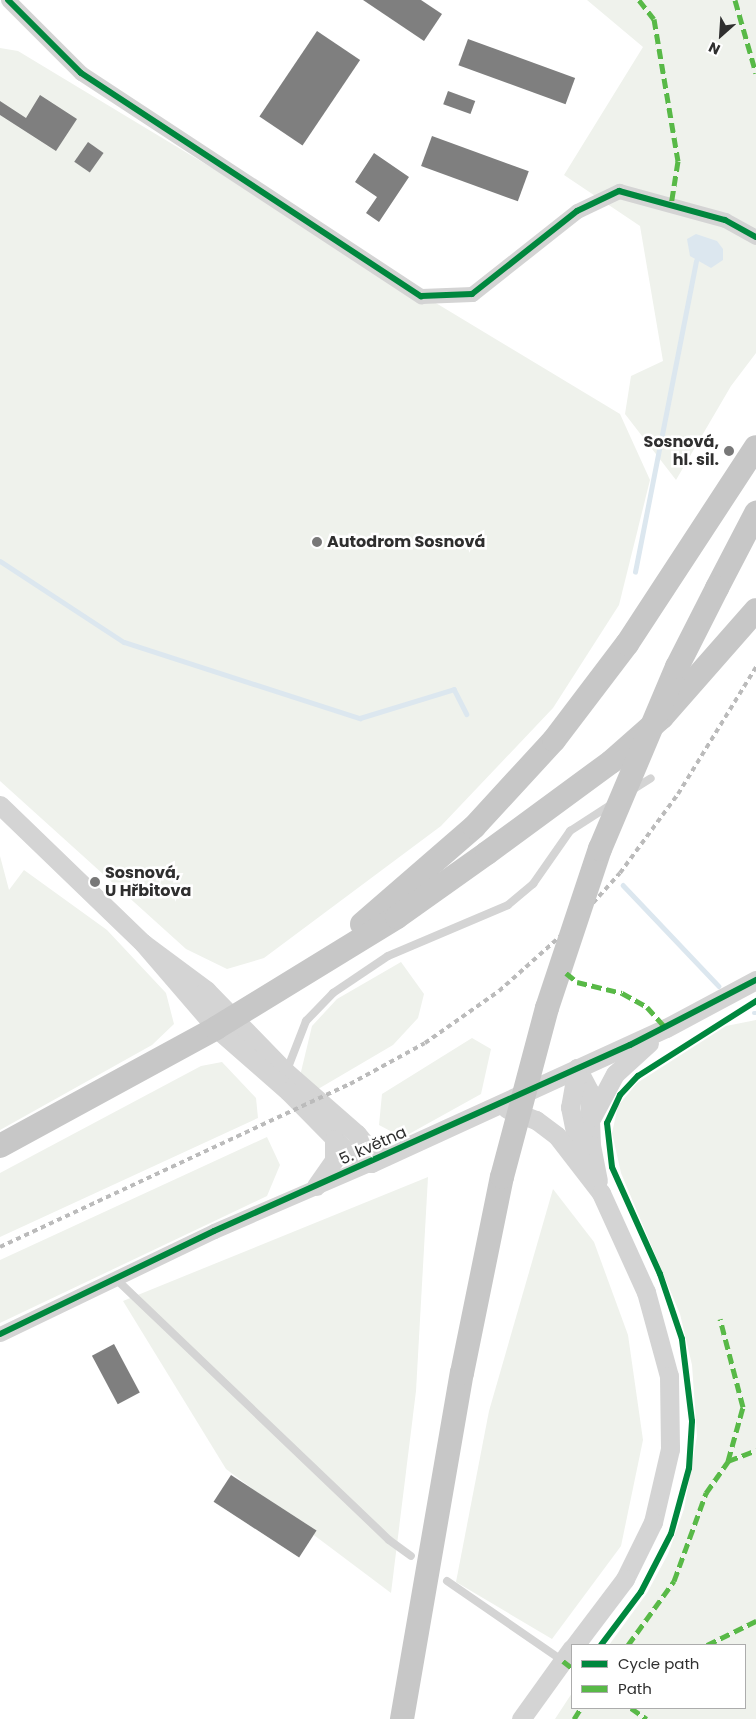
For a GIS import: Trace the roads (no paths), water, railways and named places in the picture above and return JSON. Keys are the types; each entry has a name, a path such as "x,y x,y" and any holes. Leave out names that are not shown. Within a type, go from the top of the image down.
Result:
{"main road":[{"path":"314,964 427,871 554,740 627,644 756,448"},
{"path":"402,1719 462,1373 502,1177 547,1008 600,850 676,667 756,513"},
{"path":"0,1146 225,1022 314,964 397,917 611,762 686,692 756,610"}],"street":[{"path":"8,0 81,73 421,296 472,294 577,211 619,192 725,220 756,237"},
{"path":"0,805 143,943 206,990 225,1022 334,1138 356,1158 374,1161"},
{"name":"5. května","path":"0,1334 316,1186 666,1028 756,980"},
{"path":"225,1022 357,1134 374,1161"},
{"path":"590,1122 614,1074 666,1028"},
{"path":"577,1068 589,1091 590,1122 601,1193"},
{"path":"577,1068 570,1107 584,1166"},
{"path":"491,1107 536,1120 584,1166 601,1193 660,1335 669,1376 671,1432 665,1482 644,1544 613,1596 576,1644"},
{"path":"316,1186 334,1160 334,1138"},
{"path":"520,1719 567,1655"}],"lane":[{"path":"286,1072 306,1021 333,993 388,956 508,906 533,884 570,831 651,778"},
{"path":"117,1280 389,1540 412,1556"},
{"path":"447,1581 567,1655"}],"waterway":[{"path":"635,572 696,261"},
{"path":"0,561 124,642 360,718 454,689 467,714"},
{"path":"623,885 719,986"}],"railway":[{"path":"0,1247 350,1084 425,1043 499,991 575,923 620,873 678,794 756,667"}],"place":[{"name":"Sosnová, hl. sil.","path":"729,451"},
{"name":"Autodrom Sosnová","path":"317,542"},
{"name":"Sosnová, U Hřbitova","path":"95,882"}]}
